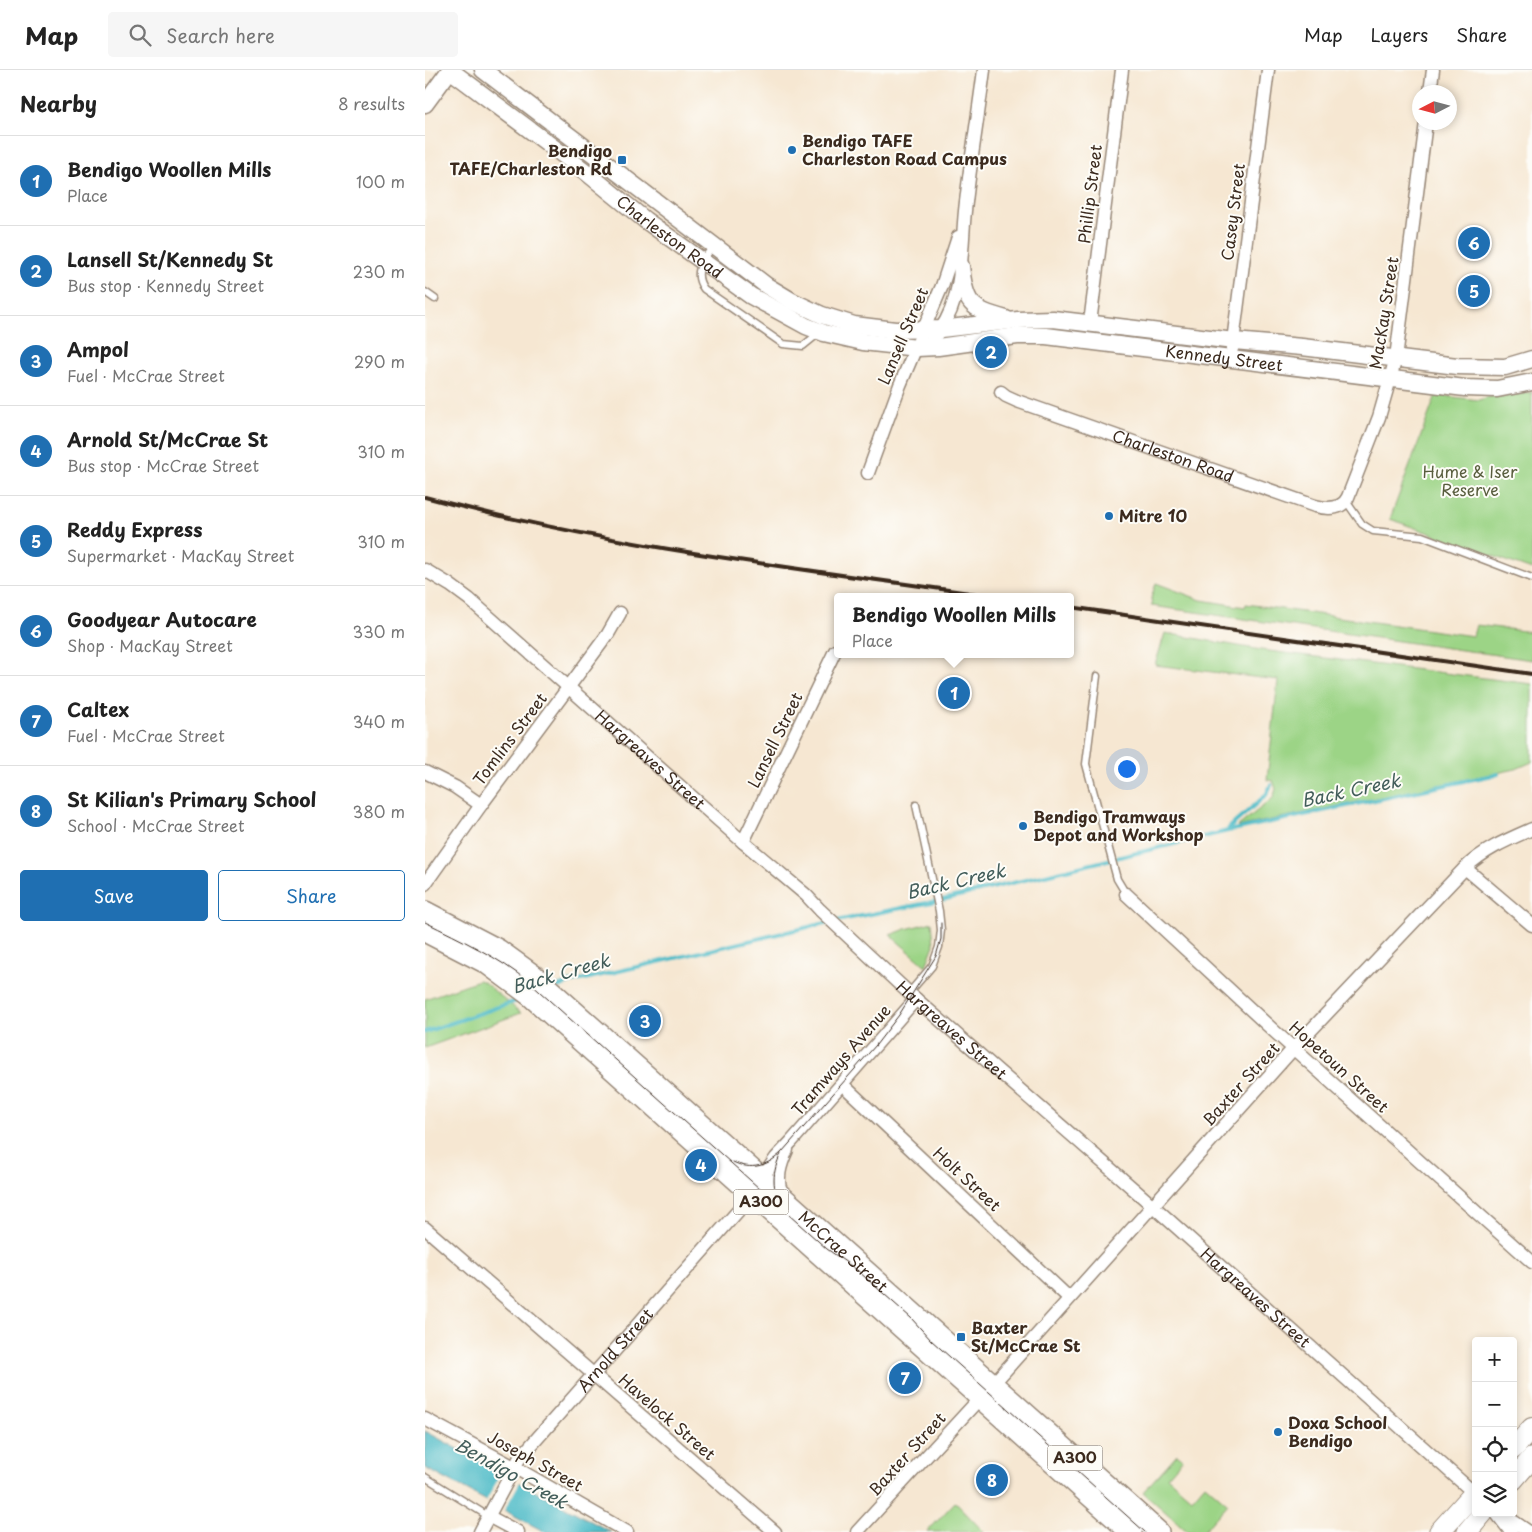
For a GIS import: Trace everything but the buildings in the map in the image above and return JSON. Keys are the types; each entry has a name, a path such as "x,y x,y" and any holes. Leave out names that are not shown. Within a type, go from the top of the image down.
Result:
{"highway":[{"name":"McCrae Street","path":"425,912 498,950 529,983 987,1391 1158,1532"},
{"name":"McCrae Street","path":"425,931 529,983"},
{"name":"McCrae Street","path":"757,1186 787,1202 987,1391 1131,1532"}],"main road":[{"path":"1517,1445 1532,1428"},
{"path":"1517,1475 1532,1458"},
{"path":"1439,1532 1472,1496"},
{"path":"1467,1532 1480,1517"}],"street":[{"path":"425,104 450,70"},
{"name":"Charleston Road","path":"450,70 586,172 645,220 767,306 788,318 820,332 863,342 921,347"},
{"name":"Charleston Road","path":"483,70 780,295 822,315 867,327 923,330"},
{"name":"Lansell Street","path":"868,472 900,385 921,347 941,330 954,299 961,266 965,212 984,70"},
{"name":"Phillip Street","path":"1089,323 1122,70"},
{"name":"Casey Street","path":"1231,359 1268,70"},
{"path":"1431,85 1433,70"},
{"path":"539,136 550,121"},
{"name":"MacKay Street","path":"1346,501 1379,417 1396,358 1425,130"},
{"name":"Lansell Street","path":"921,347 923,330 950,266 965,212"},
{"path":"961,266 964,290 971,303 985,312 1013,320"},
{"name":"Kennedy Street","path":"923,330 941,330 1013,320 1053,319 1396,358 1448,366 1493,368 1515,365 1532,358"},
{"name":"Kennedy Street","path":"921,347 1010,337 1046,336 1483,389 1509,388 1532,382"},
{"name":"Charleston Road","path":"1001,392 1026,404 1315,506 1328,508 1340,506 1346,501"},
{"name":"Hargreaves Street","path":"425,570 469,599 743,842 806,895 913,996 1153,1206 1472,1490"},
{"name":"Tomlins Street","path":"425,884 608,634 620,613"},
{"name":"Lansell Street","path":"743,842 834,653"},
{"path":"425,772 455,787 481,805"},
{"name":"Baxter Street","path":"857,1532 987,1391 1294,1048 1465,868 1489,849 1532,829"},
{"path":"1465,868 1532,925"},
{"name":"Hopetoun Street","path":"1126,894 1532,1262"},
{"name":"Tramways Avenue","path":"757,1186 775,1158 842,1084 913,996"},
{"name":"Holt Street","path":"842,1084 1069,1298"},
{"name":"Tramways Avenue","path":"787,1202 780,1189 779,1178 782,1162 791,1142"},
{"name":"Arnold Street","path":"480,1532 513,1469 530,1446 757,1186"},
{"name":"Havelock Street","path":"425,1228 775,1532"},
{"name":"Joseph Street","path":"425,1419 627,1532"},
{"path":"491,1510 518,1532"},
{"path":"1499,1517 1511,1532"},
{"path":"1507,1517 1529,1532"}],"lane":[{"path":"713,246 699,266 698,276 704,290 778,342 803,346 820,332"},
{"path":"425,292 435,299"},
{"path":"1346,501 1359,521 1370,530 1422,536 1532,578"},
{"path":"1097,676 1086,764 1105,839 1120,886 1126,894"},
{"path":"913,996 937,956 941,938 939,911 916,805"},
{"path":"425,1477 491,1510"}],"green space":[{"name":"Hume & Iser Reserve","path":"1532,392 1532,570 1390,519 1436,395 1479,400 1488,397"},
{"path":"1156,583 1201,600 1245,607 1246,604 1473,636 1476,625 1532,632 1532,660 1152,606 1151,598"},
{"path":"1165,633 1261,650 1532,684 1532,762 1516,769 1237,827 1273,798 1276,789 1273,781 1267,780 1278,680 1155,665"},
{"path":"932,922 934,945 926,966 890,935"},
{"path":"479,980 521,1013 425,1048 425,999"},
{"path":"1177,1454 1183,1459 1167,1477 1192,1499 1205,1484 1228,1504 1203,1532 1188,1532 1143,1492"},
{"path":"955,1502 984,1532 927,1532"}],"water":[{"path":"425,1431 611,1532 545,1532 425,1468"}],"pier":[{"path":"503,1470 521,1480 504,1511 486,1501"}],"waterway":[{"name":"Back Creek","path":"836,921 942,900 1228,831 1498,774"},
{"path":"1228,831 1266,795 1271,785"},
{"name":"Back Creek","path":"557,987 830,922"},
{"name":"Back Creek","path":"425,1032 522,999"}],"tram line":[{"path":"425,922 492,957 530,983 827,1249 857,1270 911,1318 931,1340 1145,1532"},
{"path":"733,1162 746,1166 759,1166 777,1157 876,1045 899,1015 936,956 941,939 941,923"},
{"path":"781,1154 774,1173 774,1187 782,1206"}],"railway":[{"path":"425,497 495,515 638,544 781,567 968,593"},
{"path":"1074,608 1532,674"}],"place":[{"name":"Bendigo TAFE Charleston Road Campus","path":"792,150"},
{"name":"Bendigo TAFE/Charleston Rd","path":"622,160"},
{"name":"Goodyear Autocare","path":"1474,243"},
{"name":"Reddy Express","path":"1474,291"},
{"name":"Lansell St/Kennedy St","path":"991,352"},
{"name":"Mitre 10","path":"1109,516"},
{"name":"Bendigo Woollen Mills","path":"954,693"},
{"name":"Bendigo Tramways Depot and Workshop","path":"1023,826"},
{"name":"Ampol","path":"645,1021"},
{"name":"Arnold St/McCrae St","path":"701,1165"},
{"name":"Baxter St/McCrae St","path":"961,1337"},
{"name":"Caltex","path":"905,1378"},
{"name":"Doxa School Bendigo","path":"1278,1432"},
{"name":"St Kilian's Primary School","path":"992,1480"}],"water label":[{"name":"Bendigo Creek","path":"511,1474"}]}
